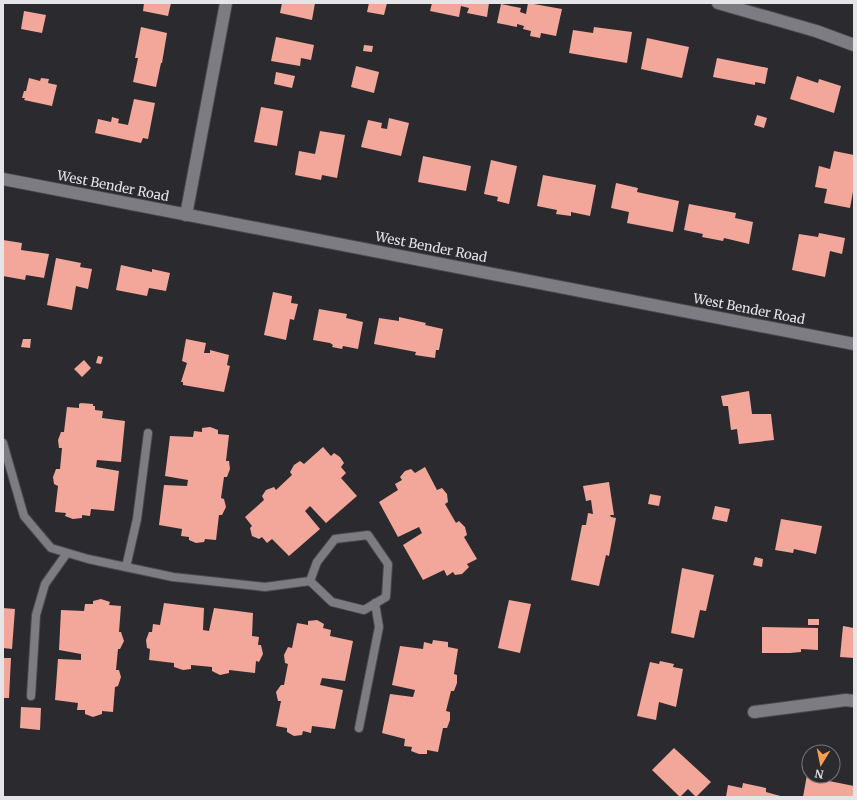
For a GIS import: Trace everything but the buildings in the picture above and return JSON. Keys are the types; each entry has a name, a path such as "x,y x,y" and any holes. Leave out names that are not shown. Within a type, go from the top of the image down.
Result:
{"street":[{"path":"186,215 226,3"},
{"path":"718,3 816,31 854,45"},
{"name":"West Bender Road","path":"3,179 854,344"},
{"path":"754,712 846,700 854,701"}],"lane":[{"path":"126,567 137,519 148,433"},
{"path":"3,443 24,516 51,548 173,577 265,587 310,581"},
{"path":"368,535 388,564 386,597 364,610 332,602 310,581 317,562 335,539 368,535"},
{"path":"31,696 36,615 45,584 67,553"},
{"path":"359,728 379,627 375,603"}]}
